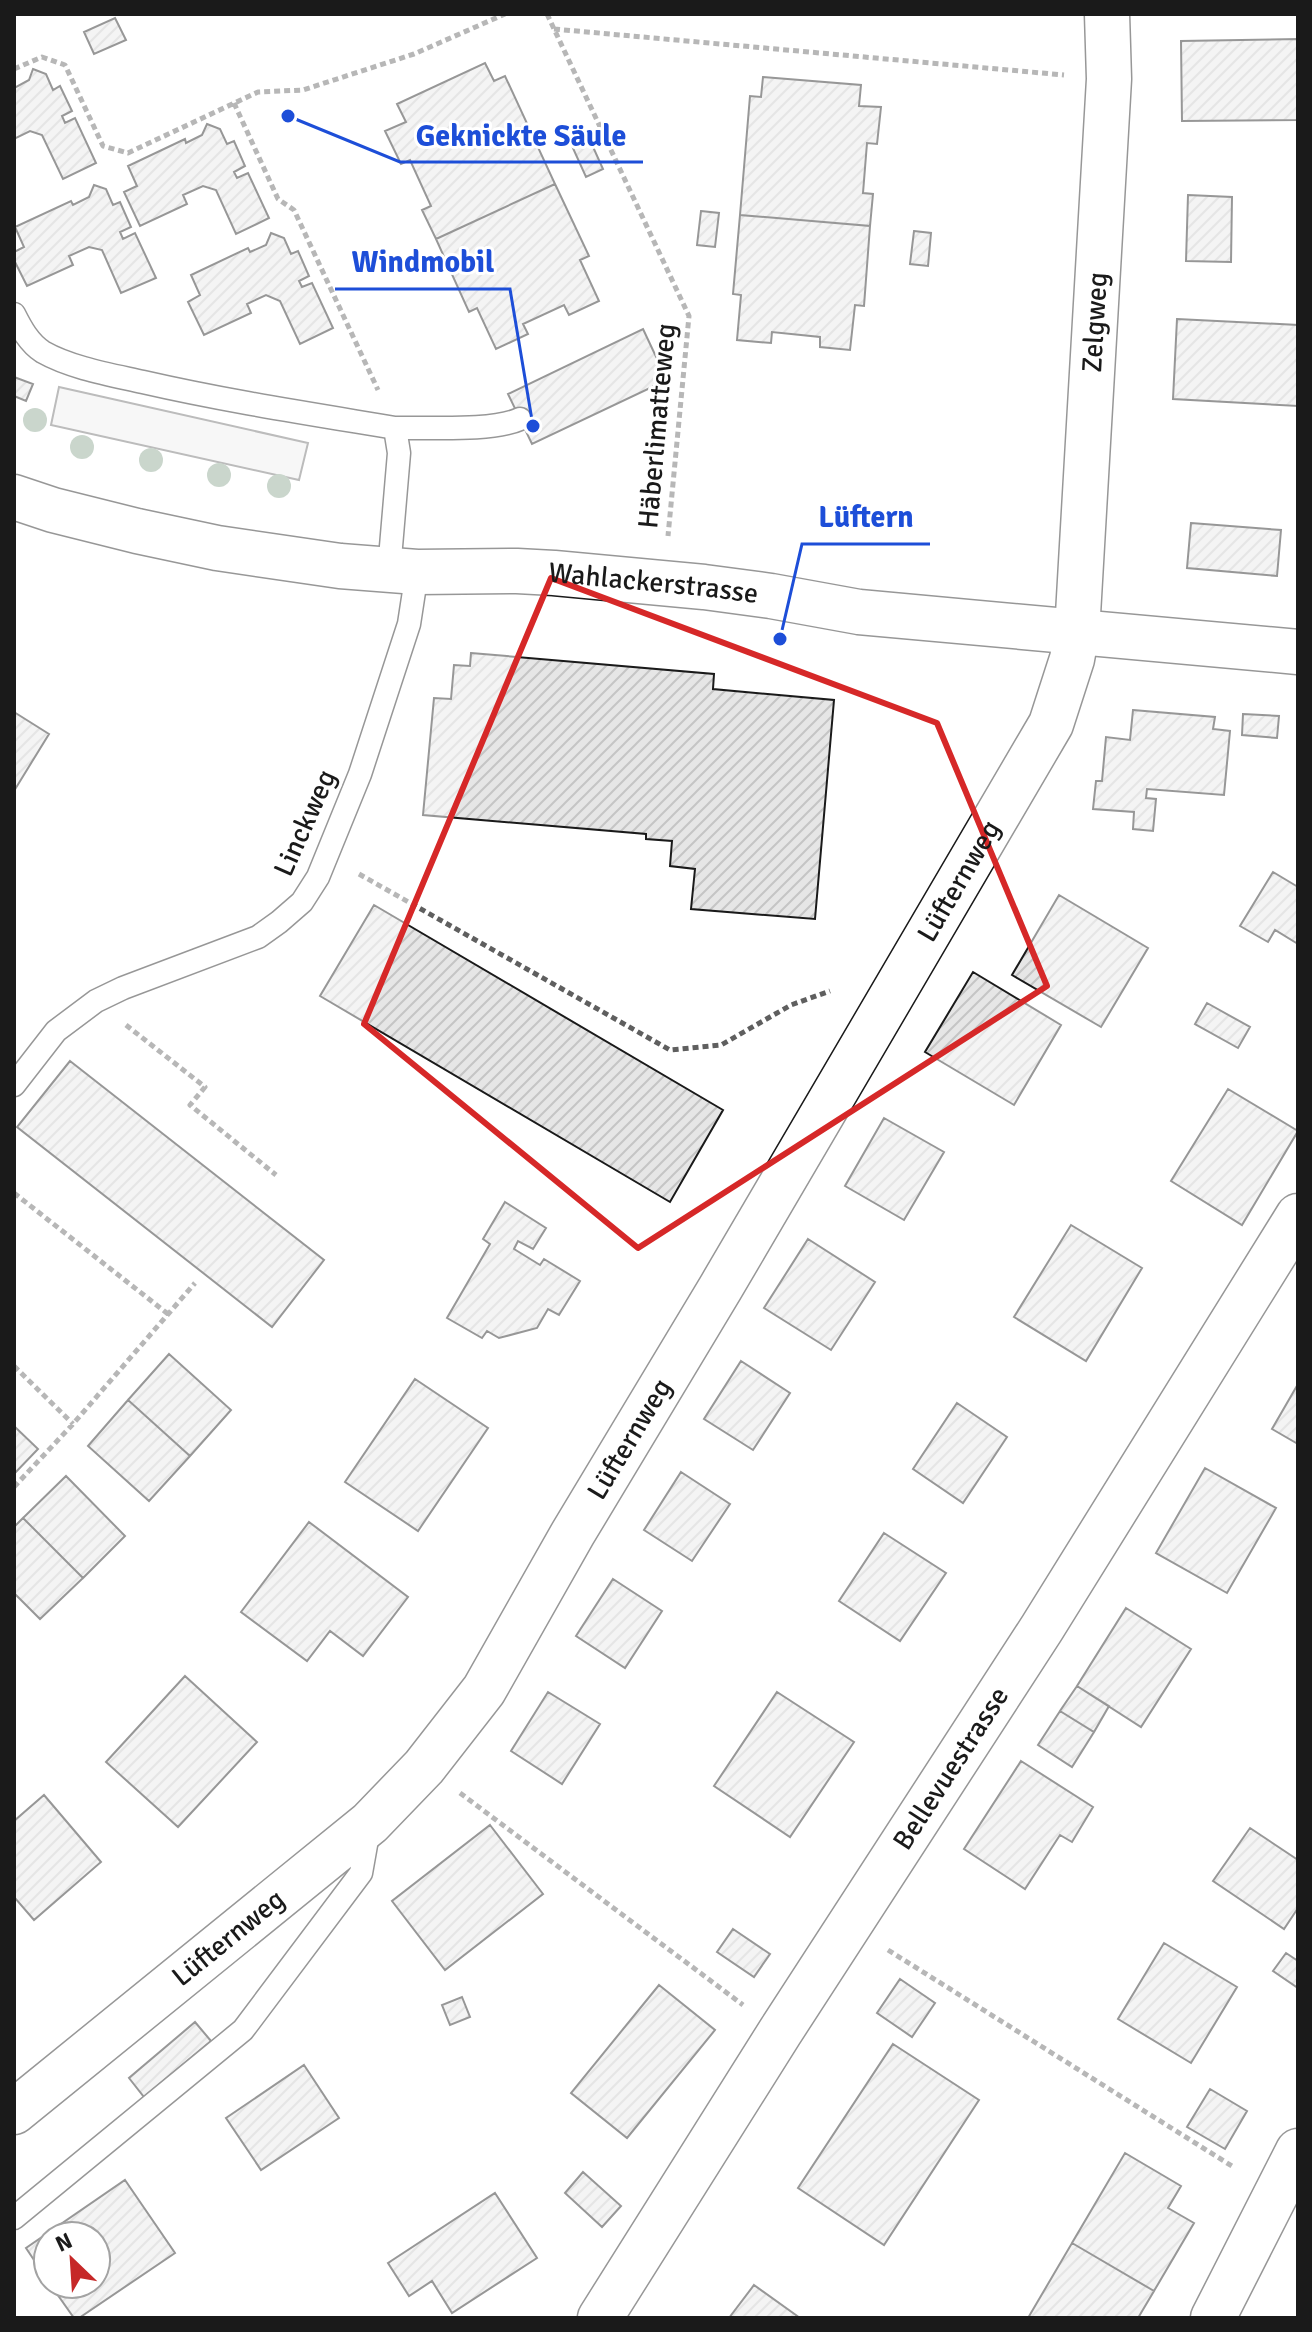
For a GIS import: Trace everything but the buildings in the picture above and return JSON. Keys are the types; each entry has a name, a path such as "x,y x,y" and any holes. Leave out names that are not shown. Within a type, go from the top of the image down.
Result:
{"street":[{"name":"Zelgweg","path":"1077,632 1109,79 1107,14"},
{"name":"Wahlackerstrasse","path":"14,497 109,524 217,548 340,566 403,571 517,571 664,583 771,596 859,612 1298,652"},
{"name":"Lüfternweg","path":"14,2112 370,1823 424,1767 484,1690 573,1533 1051,724 1072,659 1077,632"},
{"name":"Bellevuestrasse","path":"600,2318 780,2032 1042,1628 1298,1216"},
{"path":"1213,2318 1298,2151"}],"lane":[{"path":"14,314 28,339 42,351 62,361 170,388 395,428 478,426 520,419"},
{"name":"Linckweg","path":"14,1085 56,1031 96,1001 258,937 302,902 318,877 360,774 409,624 395,428"},
{"path":"14,2218 243,2030 361,1873 370,1823"}],"path":[{"path":"14,69 42,57 65,65 103,146 128,153 258,92 303,90 414,54 505,14"},
{"name":"Häberlimatteweg","path":"547,14 689,316 664,583"},
{"path":"554,29 1109,79"},
{"path":"234,103 278,199 294,210 395,428"},
{"path":"327,855 670,1050 721,1045 791,1005 830,991"},
{"path":"96,1001 205,1087 190,1105 276,1175"},
{"path":"14,1193 168,1314"},
{"path":"14,1487 195,1283"},
{"path":"14,1366 73,1424"},
{"path":"424,1767 780,2032"},
{"path":"850,1926 1215,2156"}],"highlighted area":[{"path":"551,578 937,723 1047,986 638,1248 364,1024"}],"shaded area":[{"path":"59,387 308,443 299,480 51,425"}],"place":[{"name":"Geknickte Säule","path":"288,116"},
{"name":"Windmobil","path":"533,426"},
{"name":"Lüftern","path":"780,639"}]}
